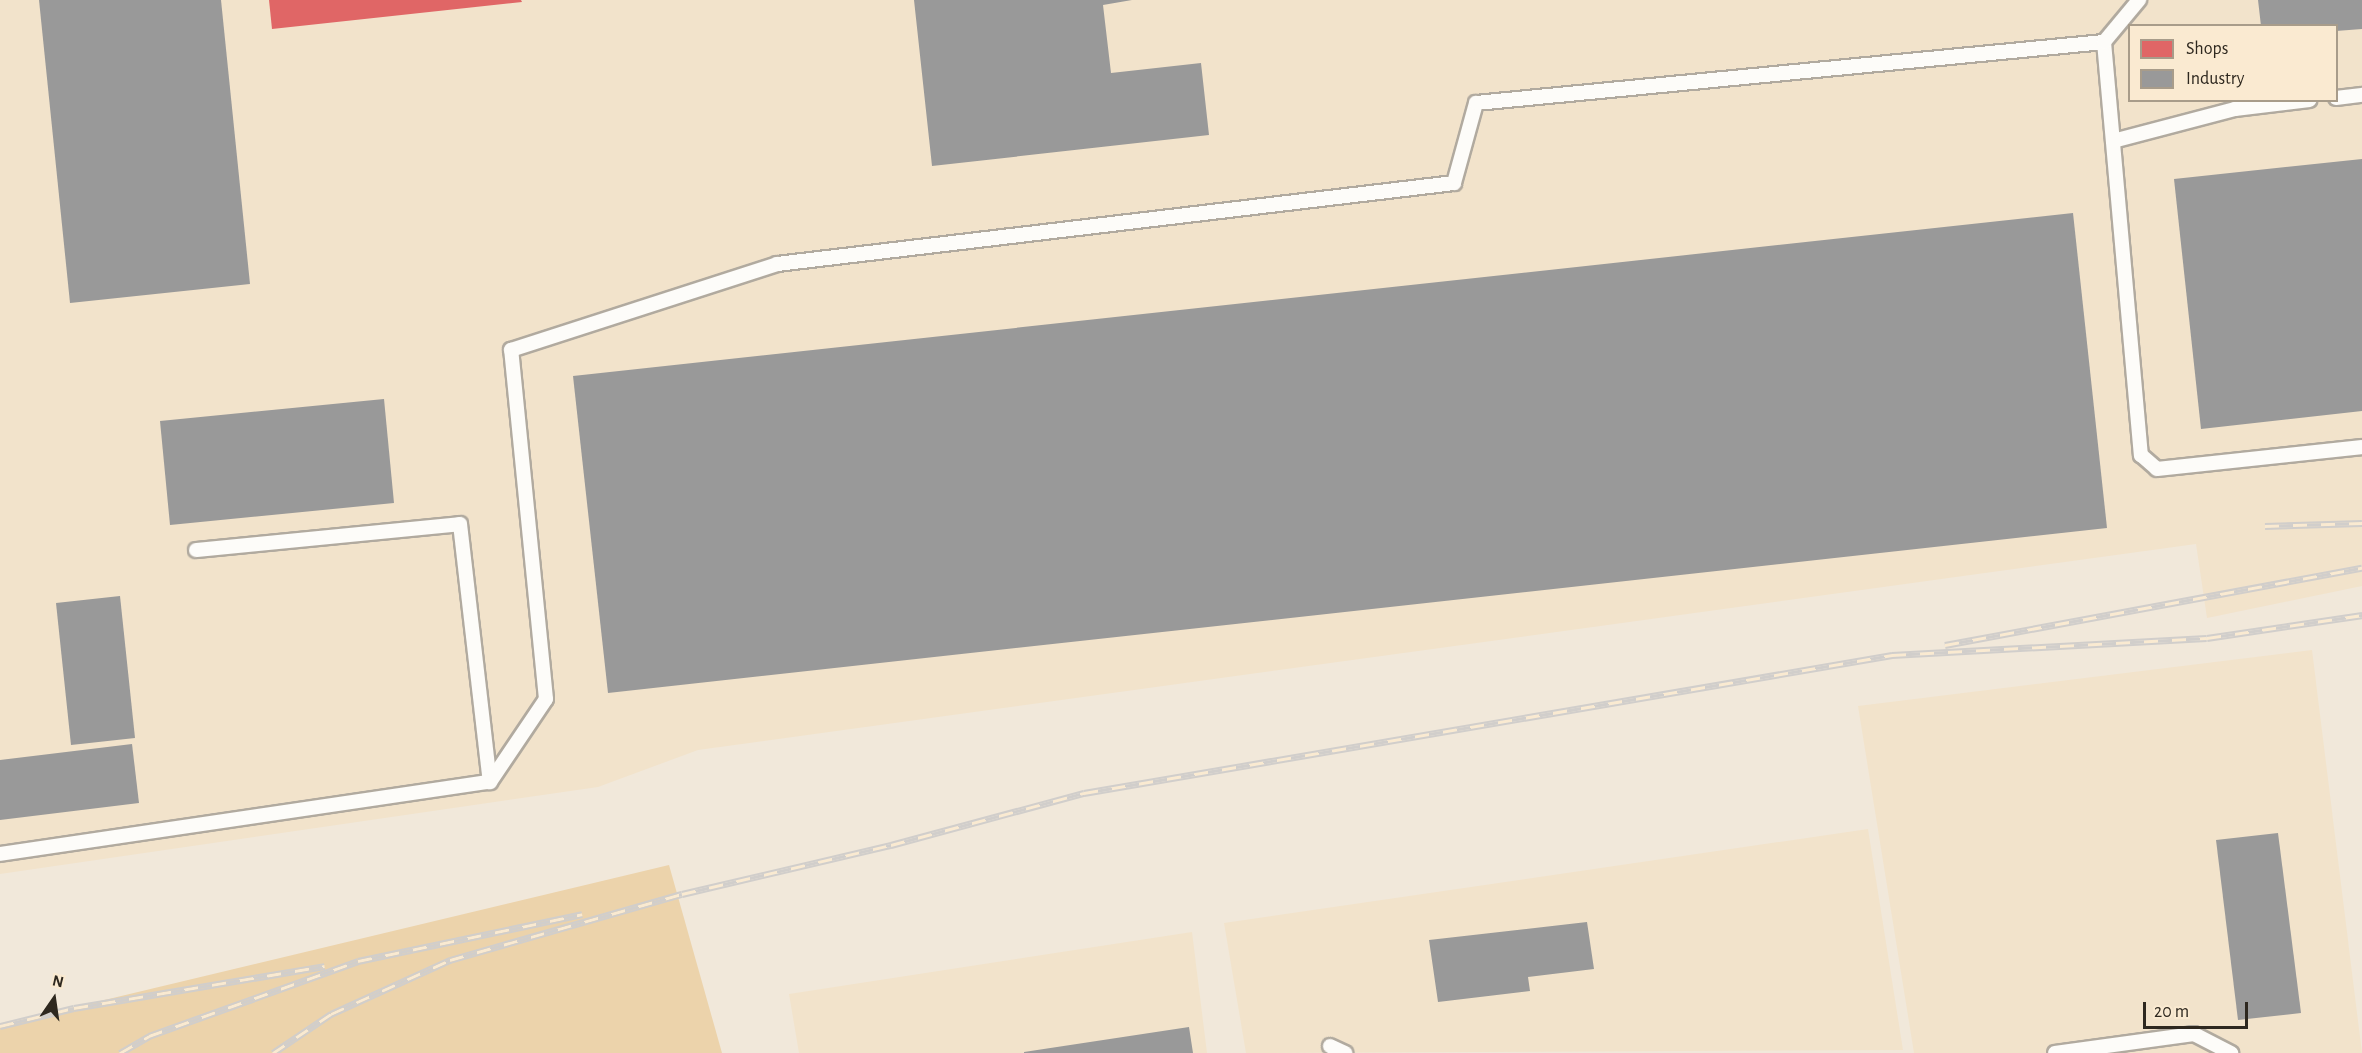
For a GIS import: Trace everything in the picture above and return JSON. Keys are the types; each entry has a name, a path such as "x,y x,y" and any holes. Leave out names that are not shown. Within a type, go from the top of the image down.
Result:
{"lane":[{"path":"0,854 490,782 546,699 511,350 777,264 1454,183 1476,103 2104,42 2139,0"},
{"path":"2104,42 2141,455 2157,469 2362,447"},
{"path":"2338,98 2362,95"},
{"path":"2113,141 2235,109 2293,102"},
{"path":"196,550 460,524 490,782"},
{"path":"2055,1053 2194,1034 2231,1053"},
{"path":"1330,1046 1345,1053"}],"shaded area":[{"path":"0,0 2362,0 2362,586 2207,618 2196,544 698,750 598,787 0,874"},
{"path":"2312,650 2362,1053 1914,1053 1858,706"},
{"path":"1868,829 1903,1050 1246,1053 1224,923"},
{"path":"669,865 722,1053 0,1053 0,1025"},
{"path":"1192,932 1207,1053 799,1053 789,994"}],"building: Shops":[{"path":"269,0 521,0 522,2 272,29"}],"building: Industry":[{"path":"39,0 221,0 250,284 70,303"},
{"path":"914,0 1132,0 1103,5 1111,73 1201,63 1209,135 932,166"},
{"path":"2258,0 2362,0 2362,29 2338,31 2338,24 2261,24"},
{"path":"2362,159 2362,411 2201,429 2174,179"},
{"path":"2073,213 2107,528 608,693 573,376"},
{"path":"384,399 394,503 170,525 160,421"},
{"path":"120,596 135,738 71,745 56,603"},
{"path":"132,744 139,803 0,820 0,760"},
{"path":"2278,833 2301,1013 2238,1020 2216,840"},
{"path":"1587,922 1594,969 1528,977 1530,991 1438,1002 1429,940"},
{"path":"1189,1027 1193,1053 1024,1053 1024,1052"}],"railway":[{"path":"2265,526 2362,523"},
{"path":"1945,645 2362,568"},
{"path":"273,1053 331,1014 450,960 682,894 891,845 1084,793 1892,655 2207,638 2362,615"},
{"path":"120,1053 149,1036 358,961 582,914"},
{"path":"0,1026 74,1008 325,966"}]}
